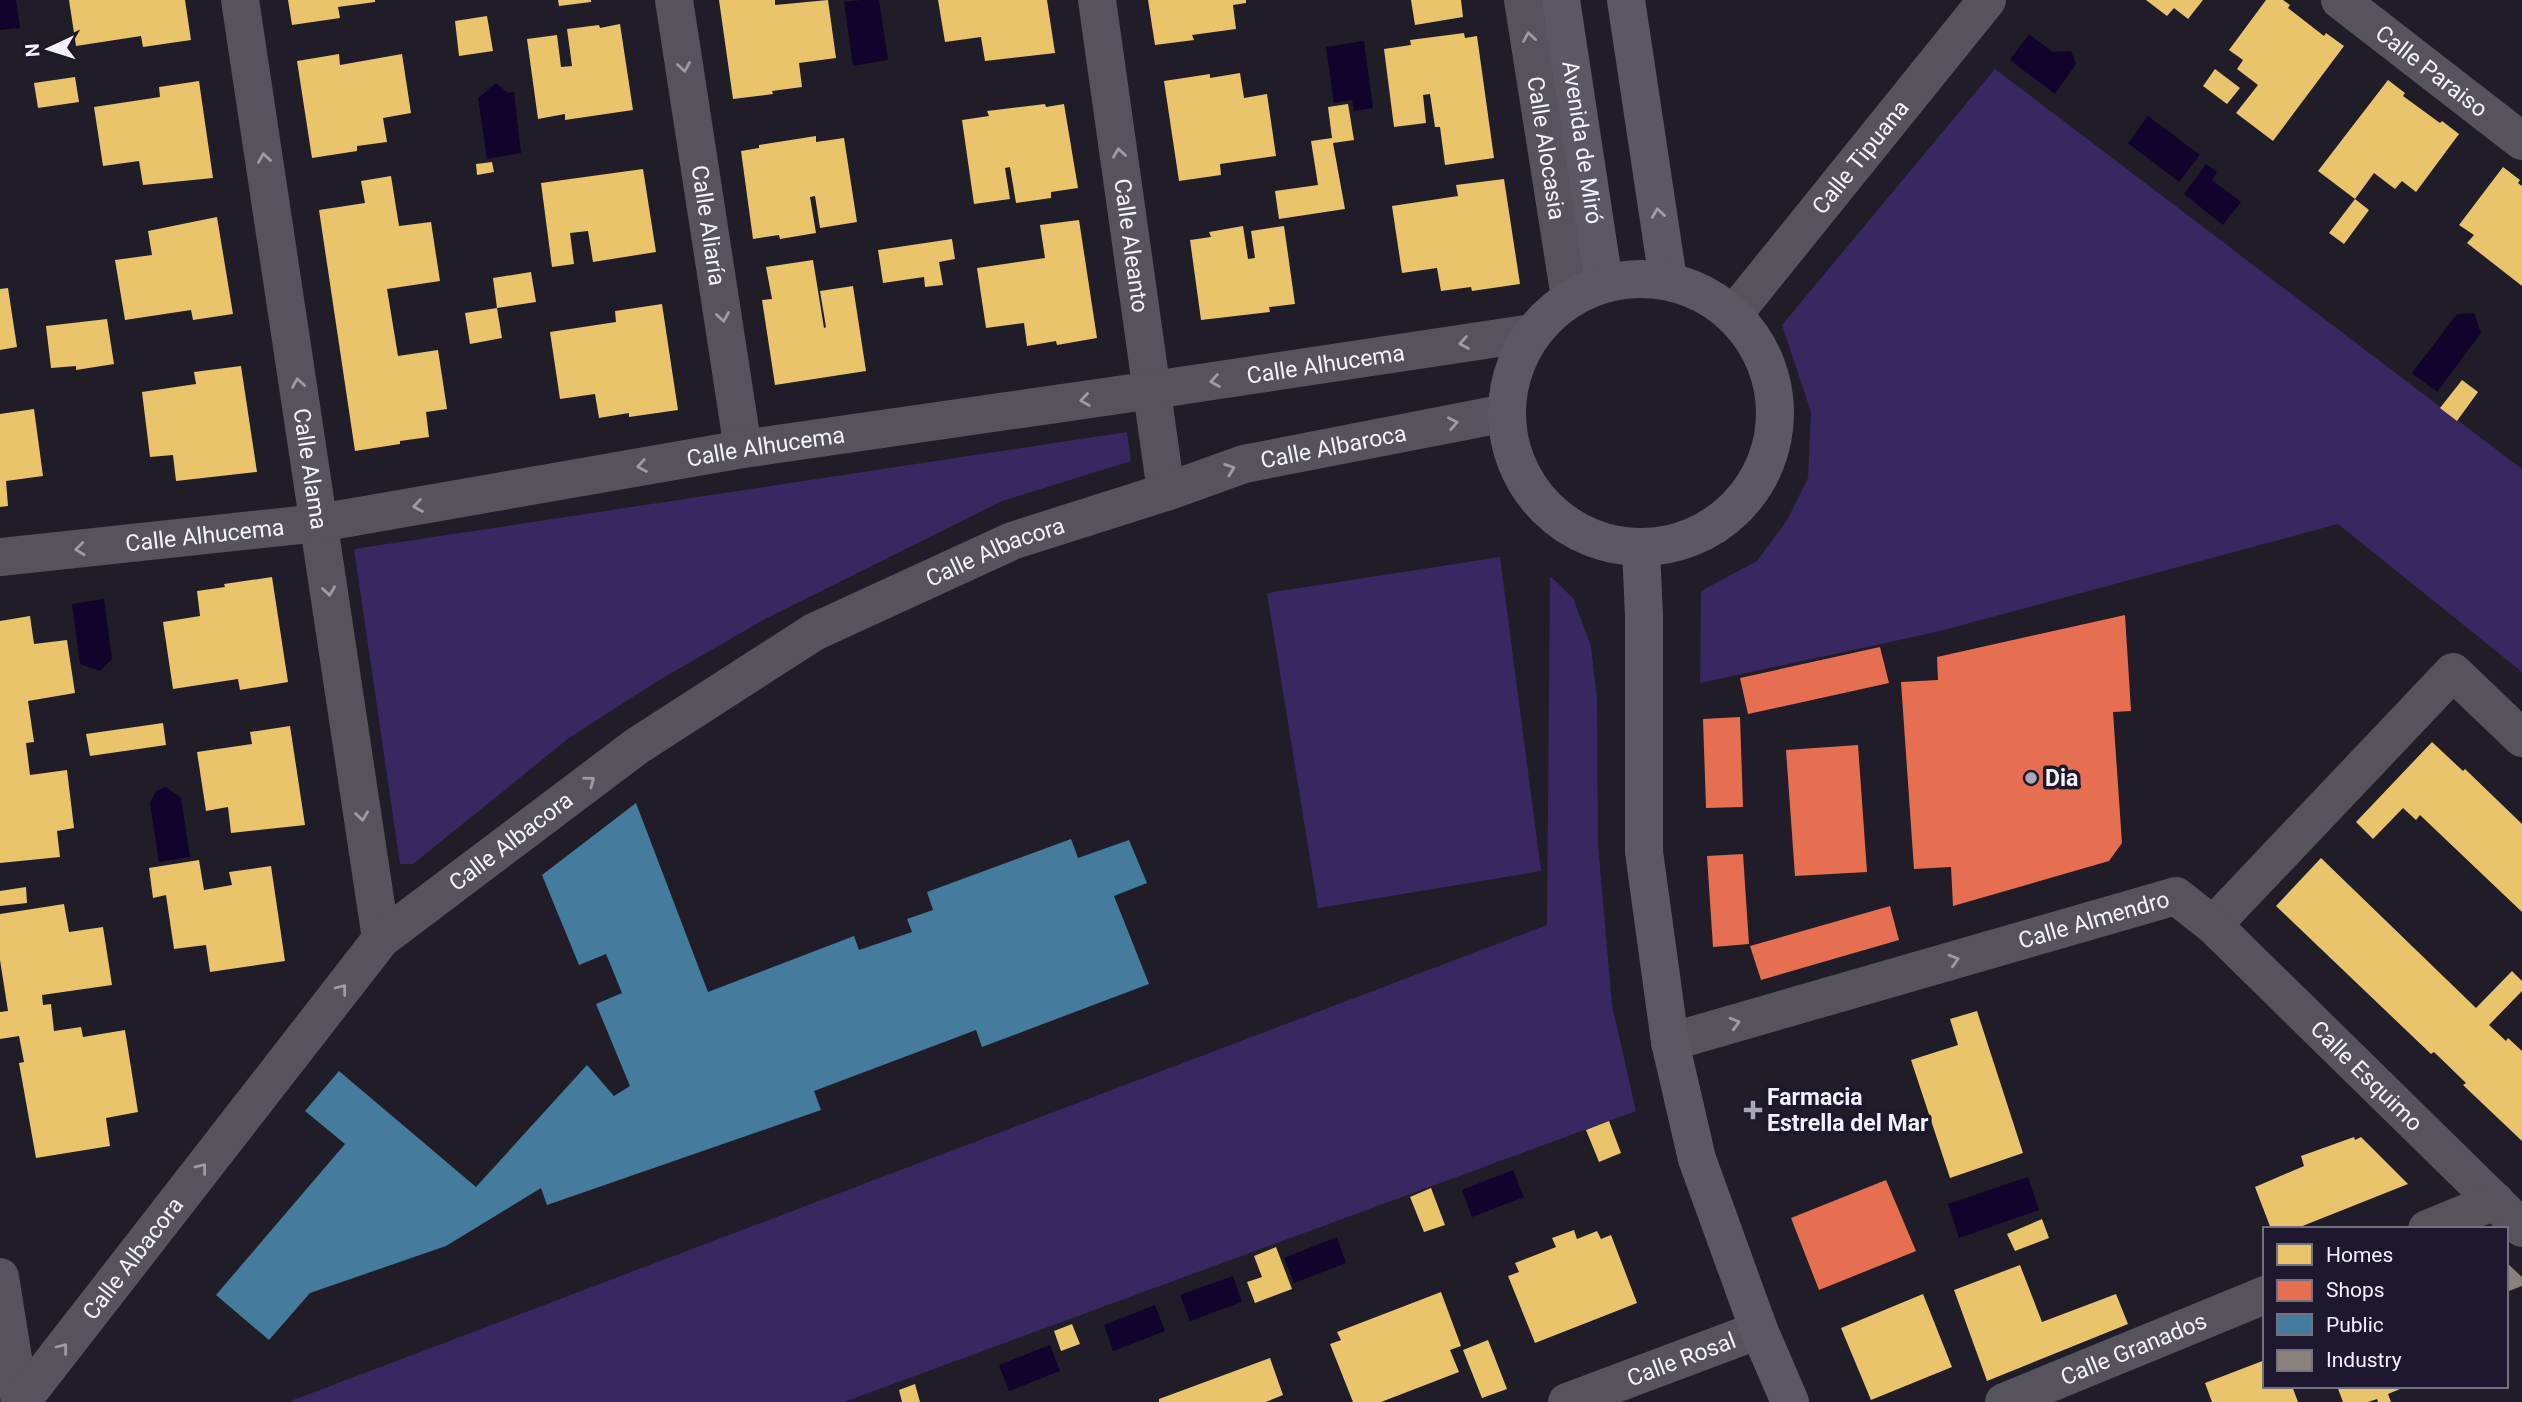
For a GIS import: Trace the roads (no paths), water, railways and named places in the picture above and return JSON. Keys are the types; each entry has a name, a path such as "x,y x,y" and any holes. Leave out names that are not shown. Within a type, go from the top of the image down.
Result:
{"main road":[{"name":"Avenida de Miró","path":"1562,0 1587,290"},
{"path":"1626,0 1668,280"},
{"path":"1636,278 1668,280 1711,296 1744,325 1767,363 1776,406 1772,450 1753,489 1723,521 1685,542 1641,549 1600,542 1561,523 1532,492 1512,454 1506,413 1513,371 1532,333 1550,313 1587,290 1636,278"},
{"path":"1641,549 1644,616 1644,852 1670,1042 1697,1159 1759,1330 1790,1402"}],"street":[{"name":"Calle Alama","path":"240,0 381,939"},
{"name":"Calle Aliaría","path":"674,0 743,449"},
{"name":"Calle Aleanto","path":"1097,0 1166,492"},
{"name":"Calle Alocasia","path":"1523,0 1587,290"},
{"name":"Calle Paraiso","path":"2340,0 2522,141"},
{"name":"Calle Tipuana","path":"1733,315 1972,6"},
{"name":"Calle Alhucema","path":"0,557 319,523 743,449 1532,333"},
{"name":"Calle Albaroca","path":"1166,492 1244,464 1506,413"},
{"name":"Calle Albacora","path":"20,1402 381,939 637,746 814,632 1012,541 1166,492"},
{"path":"2213,925 2453,672 2522,738"},
{"name":"Calle Almendro","path":"1670,1042 2176,896 2213,925"},
{"name":"Calle Esquimo","path":"2213,925 2522,1228"},
{"path":"2432,1227 2495,1201"},
{"path":"0,1277 20,1402"},
{"name":"Calle Granados","path":"2004,1402 2263,1296"},
{"name":"Calle Rosal","path":"1567,1402 1759,1330"},
{"path":"0,1355 20,1402"}],"place":[{"name":"Dia","path":"2031,778"},
{"name":"Farmacia Estrella del Mar","path":"1753,1110"}]}
